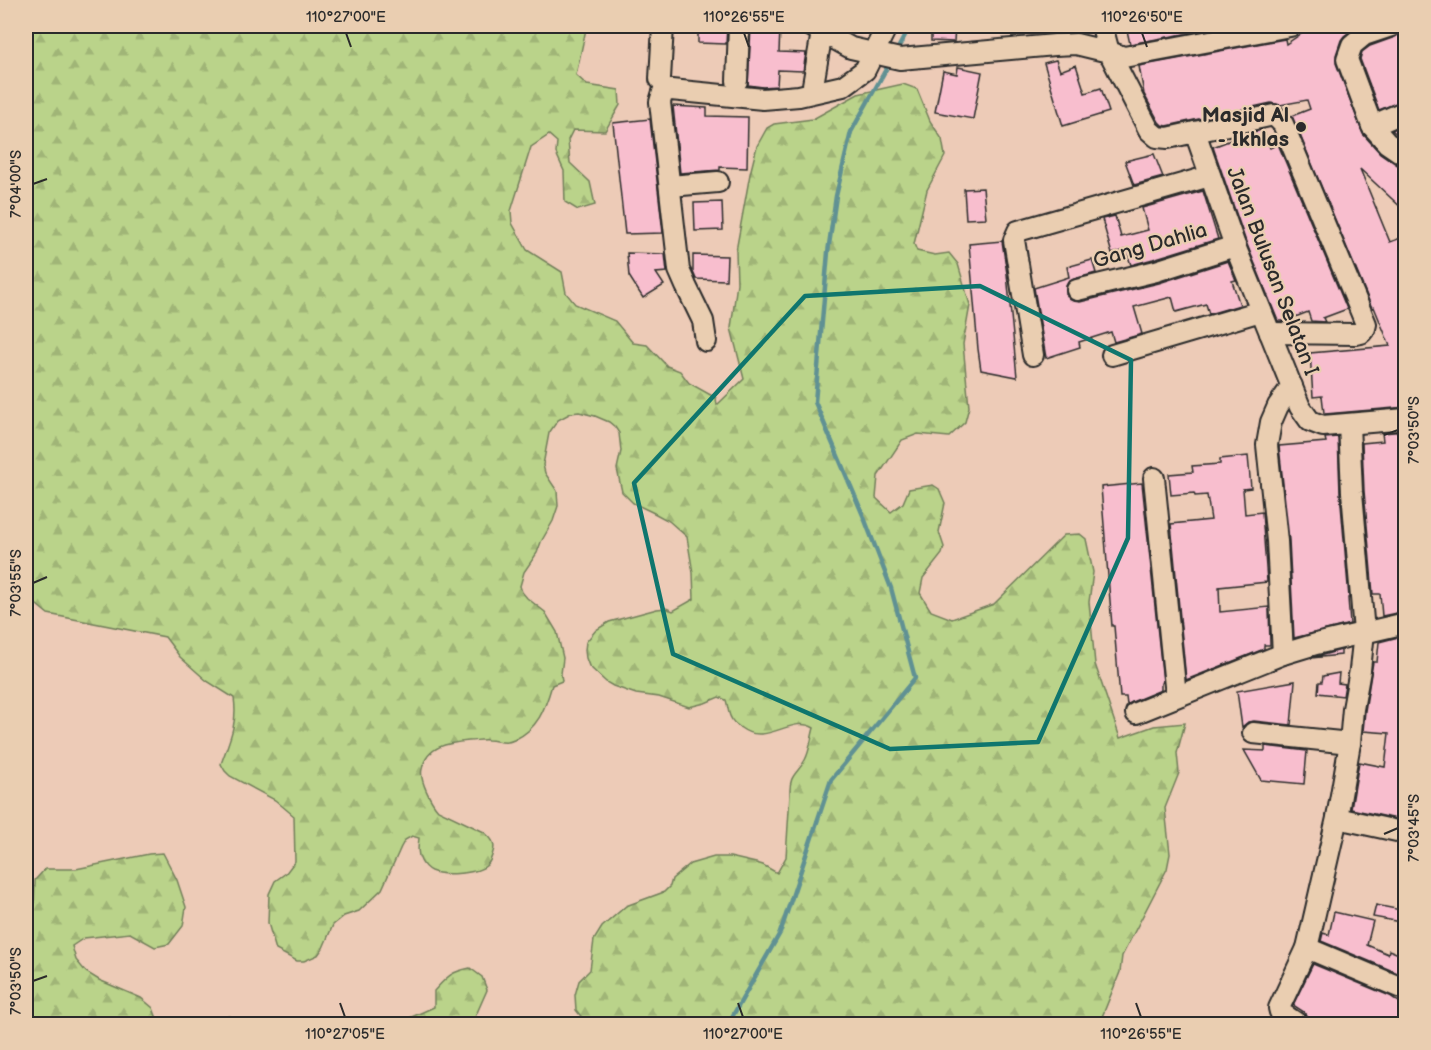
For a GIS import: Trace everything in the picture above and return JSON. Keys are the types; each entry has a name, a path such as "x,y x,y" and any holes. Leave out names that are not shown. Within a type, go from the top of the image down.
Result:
{"street":[{"path":"660,79 663,26"},
{"path":"737,81 739,26"},
{"path":"887,26 887,56"},
{"path":"1102,26 1109,52 1149,130 1156,137 1168,138 1274,115 1283,124 1366,324 1362,333 1356,334 1269,333"},
{"path":"813,85 816,29 851,48 887,56 1076,44 1124,57 1290,26"},
{"path":"1391,26 1364,35 1352,45 1347,59 1372,126 1387,142 1406,156"},
{"path":"706,340 703,321 679,270 660,102 663,92 671,90 763,99 799,96 843,86 887,56"},
{"path":"1372,126 1406,111"},
{"name":"Jalan Bulusan Selatan I","path":"1195,132 1235,246 1269,333 1300,406 1310,421 1323,426 1406,419"},
{"path":"1033,355 1014,240 1018,231 1210,176"},
{"path":"670,186 718,182"},
{"name":"Gang Dahlia","path":"1077,290 1156,271 1235,246"},
{"path":"1112,355 1261,311"},
{"path":"1283,654 1277,541 1267,445 1271,422 1278,406 1292,386"},
{"path":"1298,1024 1280,1012 1279,1008 1307,948 1350,743 1364,632 1352,492 1349,424"},
{"path":"1154,478 1176,696"},
{"path":"1136,713 1283,654 1406,623"},
{"path":"1253,733 1350,743"},
{"path":"1336,818 1406,833"},
{"path":"1307,948 1406,990"}],"highlighted area":[{"path":"980,286 1131,360 1128,538 1038,742 890,749 673,654 634,483 805,296"}],"green space":[{"path":"26,26 588,26 576,75 587,85 619,90 620,105 605,131 573,130 568,140 570,163 590,182 595,205 578,210 565,202 564,171 556,153 557,142 549,135 531,147 511,211 512,223 527,250 562,272 566,293 575,304 615,321 633,343 647,345 667,366 680,371 689,383 716,398 717,405 744,379 731,328 737,283 736,251 757,146 767,128 774,124 813,119 858,94 903,84 917,89 930,121 942,139 945,156 927,190 914,244 917,251 935,255 949,253 958,264 970,305 963,344 969,407 965,422 949,437 918,434 902,440 878,476 876,498 891,512 903,503 909,489 933,485 939,489 945,503 939,532 944,547 942,554 923,578 920,593 931,611 952,619 994,604 1064,535 1080,534 1086,539 1093,572 1089,602 1095,664 1120,738 1154,726 1185,723 1177,753 1179,773 1165,808 1170,854 1167,869 1122,956 1120,972 1102,1017 1102,1024 587,1024 576,1010 575,995 579,981 590,970 594,940 602,927 626,906 664,892 670,886 672,879 690,864 714,857 730,857 756,863 777,873 786,857 791,782 807,756 814,728 797,725 769,733 750,733 734,723 726,700 719,697 689,707 613,686 589,666 585,650 586,642 596,630 609,622 657,609 666,608 673,611 694,599 693,573 687,537 669,521 633,503 622,492 617,469 621,451 619,433 615,427 595,416 579,412 571,413 558,420 549,433 543,465 545,473 557,491 558,506 537,553 524,572 520,586 527,598 545,612 557,632 563,658 562,681 552,685 535,724 522,735 507,742 483,740 447,744 429,755 422,769 424,785 438,810 484,832 491,839 494,849 489,862 483,868 468,872 436,873 424,865 418,850 419,838 412,836 405,840 401,847 382,889 359,911 344,916 333,925 318,955 304,961 297,961 276,950 268,923 269,894 275,881 286,873 295,861 294,816 275,800 230,776 221,764 234,724 234,698 207,681 180,657 165,637 48,614 26,596"},
{"path":"163,853 177,880 186,907 183,926 169,944 155,947 130,933 84,938 72,946 76,960 86,972 141,998 153,1008 159,1024 26,1024 26,920 34,910 35,880 45,869 76,869"},
{"path":"470,968 482,977 487,990 472,1024 396,1024 434,1007 434,991 438,986 453,973"},
{"path":"229,1016 250,1024 210,1024"}],"building":[{"path":"698,26 727,26 726,44 698,43"},
{"path":"931,26 955,26 954,42 931,41"},
{"path":"1126,26 1227,26 1130,44"},
{"path":"1313,26 1357,26 1341,40 1336,63 1363,134 1380,153 1406,168 1406,212 1360,169 1390,242 1406,236 1406,327 1404,327 1406,407 1325,414 1322,396 1313,397 1310,353 1390,346 1292,116 1310,109 1307,100 1280,105 1271,103 1167,126 1159,122 1144,94 1139,66 1285,39 1286,44"},
{"path":"1403,26 1406,26 1406,99 1379,110 1360,59 1362,52 1370,46 1400,34"},
{"path":"751,27 780,29 779,52 806,53 803,71 778,70 777,86 748,85"},
{"path":"1056,60 1060,71 1076,65 1085,93 1101,88 1109,112 1063,126 1044,63"},
{"path":"958,67 982,72 973,119 935,112 943,71 957,74"},
{"path":"673,106 707,108 707,116 748,117 747,168 720,167 720,170 680,173"},
{"path":"650,119 663,233 625,234 613,123"},
{"path":"1406,124 1406,141 1392,130"},
{"path":"1263,130 1270,148 1278,144 1347,309 1323,318 1325,322 1311,321 1308,312 1285,321 1278,321 1246,242 1213,147"},
{"path":"1154,154 1163,177 1134,185 1125,161"},
{"path":"983,188 986,218 966,219 964,189"},
{"path":"1203,191 1218,239 1131,265 1126,250 1112,254 1102,219 1115,216 1121,237 1148,230 1142,208"},
{"path":"722,202 723,230 695,231 694,203"},
{"path":"1002,241 1017,377 981,370 978,349 969,244"},
{"path":"627,253 665,254 667,272 656,273 664,285 643,298 629,276"},
{"path":"693,255 727,256 726,280 696,279 693,272"},
{"path":"1092,260 1096,273 1068,282 1066,293 1069,299 1080,302 1159,283 1228,261 1236,280 1232,281 1240,305 1209,314 1206,304 1176,312 1172,297 1134,307 1142,334 1114,342 1111,332 1079,342 1080,347 1046,358 1034,288 1069,277 1067,267"},
{"path":"1406,431 1406,611 1382,616 1380,594 1373,594 1362,443 1383,441 1382,433"},
{"path":"1338,437 1350,624 1294,638 1289,540 1279,446 1326,442 1325,438"},
{"path":"1248,456 1251,488 1243,489 1245,514 1262,512 1267,582 1219,587 1220,612 1269,607 1270,645 1264,645 1264,649 1186,680 1171,524 1211,520 1207,495 1195,496 1194,493 1171,495 1169,474 1193,472 1192,466 1220,464 1220,459"},
{"path":"1142,483 1163,682 1161,690 1127,705 1126,697 1120,697 1101,487"},
{"path":"1406,635 1406,821 1351,809 1359,762 1385,767 1389,733 1363,731 1373,662 1377,662 1379,642"},
{"path":"1341,650 1341,655 1311,658 1319,656"},
{"path":"1339,673 1338,683 1345,684 1343,696 1318,693 1319,682 1322,682 1323,676"},
{"path":"1295,681 1291,725 1254,721 1242,727 1237,691"},
{"path":"1265,746 1307,751 1304,784 1261,780 1244,750 1265,751"},
{"path":"1376,905 1406,911 1406,923 1373,917"},
{"path":"1334,912 1373,921 1367,945 1388,954 1389,950 1406,957 1400,974 1321,941 1323,933 1329,935"},
{"path":"1313,964 1390,996 1406,1007 1406,1024 1316,1024 1309,1020 1304,1012 1293,1005"}],"waterway":[{"path":"896,52 910,26"},
{"path":"728,1024 780,933 831,780 915,678 891,588 815,402 828,252 836,196 851,132 890,62"}],"place":[{"name":"Masjid Al - Ikhlas","path":"1301,127"}]}
